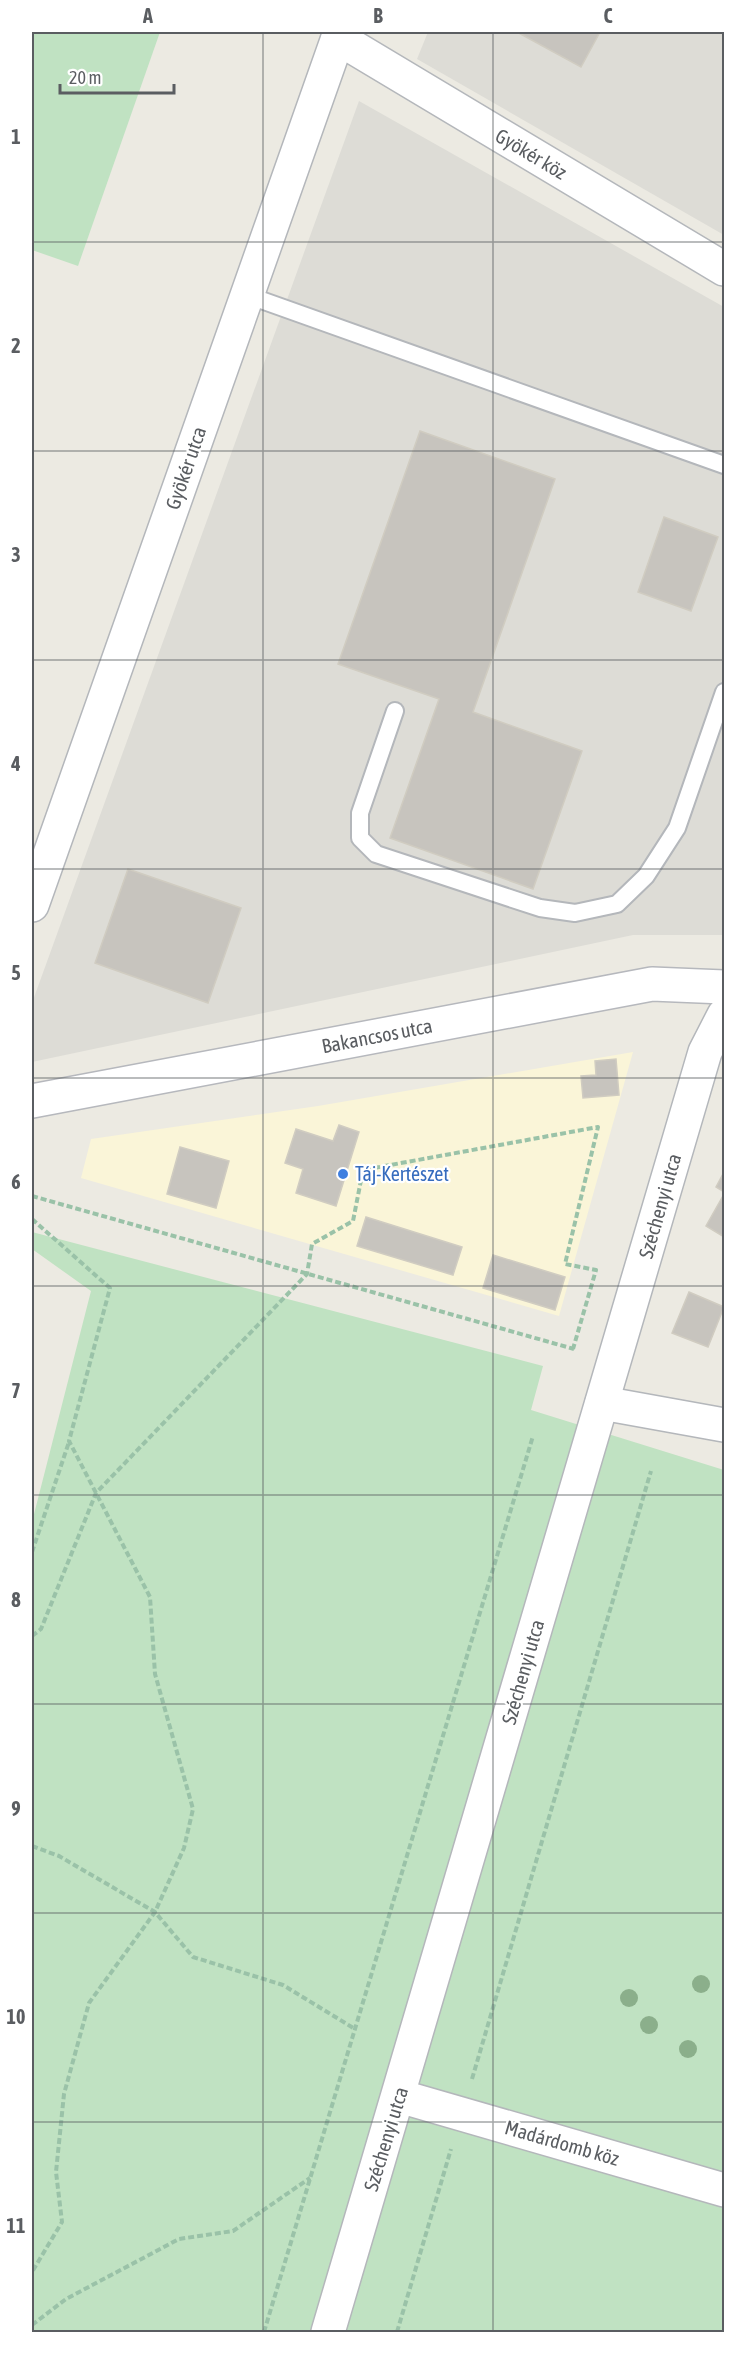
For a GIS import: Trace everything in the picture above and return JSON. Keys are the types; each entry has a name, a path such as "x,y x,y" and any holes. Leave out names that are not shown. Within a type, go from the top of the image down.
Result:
{"street":[{"name":"Gyökér köz","path":"339,35 724,269"},
{"name":"Gyökér utca","path":"32,905 339,35"},
{"name":"Bakancsos utca","path":"32,1101 652,984 724,987"},
{"name":"Széchenyi utca","path":"328,2332 705,1052 724,1015"},
{"path":"602,1403 724,1425"},
{"name":"Madárdomb köz","path":"399,2097 724,2190"}],"lane":[{"path":"247,295 724,465"},
{"path":"395,711 360,813 360,838 376,854 540,909 575,913 617,904 646,876 677,828 724,692"}],"path":[{"path":"32,1636 41,1629 96,1493 307,1274 312,1244 354,1221 363,1170 598,1127 565,1264 596,1270 573,1349"},
{"path":"32,1196 615,1361"},
{"path":"32,1220 110,1288 69,1441 32,1552"},
{"path":"264,2332 533,1436"},
{"path":"32,2272 62,2222 56,2172 64,2094 89,2003 155,1912 184,1848 193,1809 155,1674 150,1597 69,1441"},
{"path":"397,2332 651,1471"},
{"path":"32,1846 59,1856 155,1912 193,1957 283,1984 355,2029"},
{"path":"32,2325 66,2299 179,2239 233,2231 310,2178"}],"shaded area":[{"path":"428,32 724,32 724,235 417,59"},
{"path":"359,101 724,307 724,935 633,935 32,1062 32,1003"},
{"path":"633,1052 559,1316 81,1178 91,1139 318,1106"}],"green space":[{"path":"32,32 160,32 78,266 32,250"},
{"path":"32,1232 543,1366 531,1410 724,1470 724,2332 32,2332 32,1522 91,1291 32,1249"}],"building":[{"path":"517,32 600,32 581,67"},
{"path":"420,431 555,479 473,712 582,751 533,889 390,838 439,699 338,664"},
{"path":"664,517 718,537 691,611 638,592"},
{"path":"128,869 241,908 208,1003 95,963"},
{"path":"616,1059 619,1095 583,1098 581,1076 596,1075 595,1061"},
{"path":"339,1125 359,1132 336,1206 296,1193 303,1169 285,1163 296,1129 333,1141"},
{"path":"180,1147 229,1161 216,1208 167,1194"},
{"path":"724,1172 724,1192 716,1187"},
{"path":"724,1194 724,1237 706,1226"},
{"path":"366,1217 462,1247 453,1275 357,1246"},
{"path":"493,1255 565,1277 555,1310 483,1288"},
{"path":"689,1292 724,1307 708,1347 672,1333"}],"place":[{"name":"Táj-Kertészet","path":"343,1174"}]}
